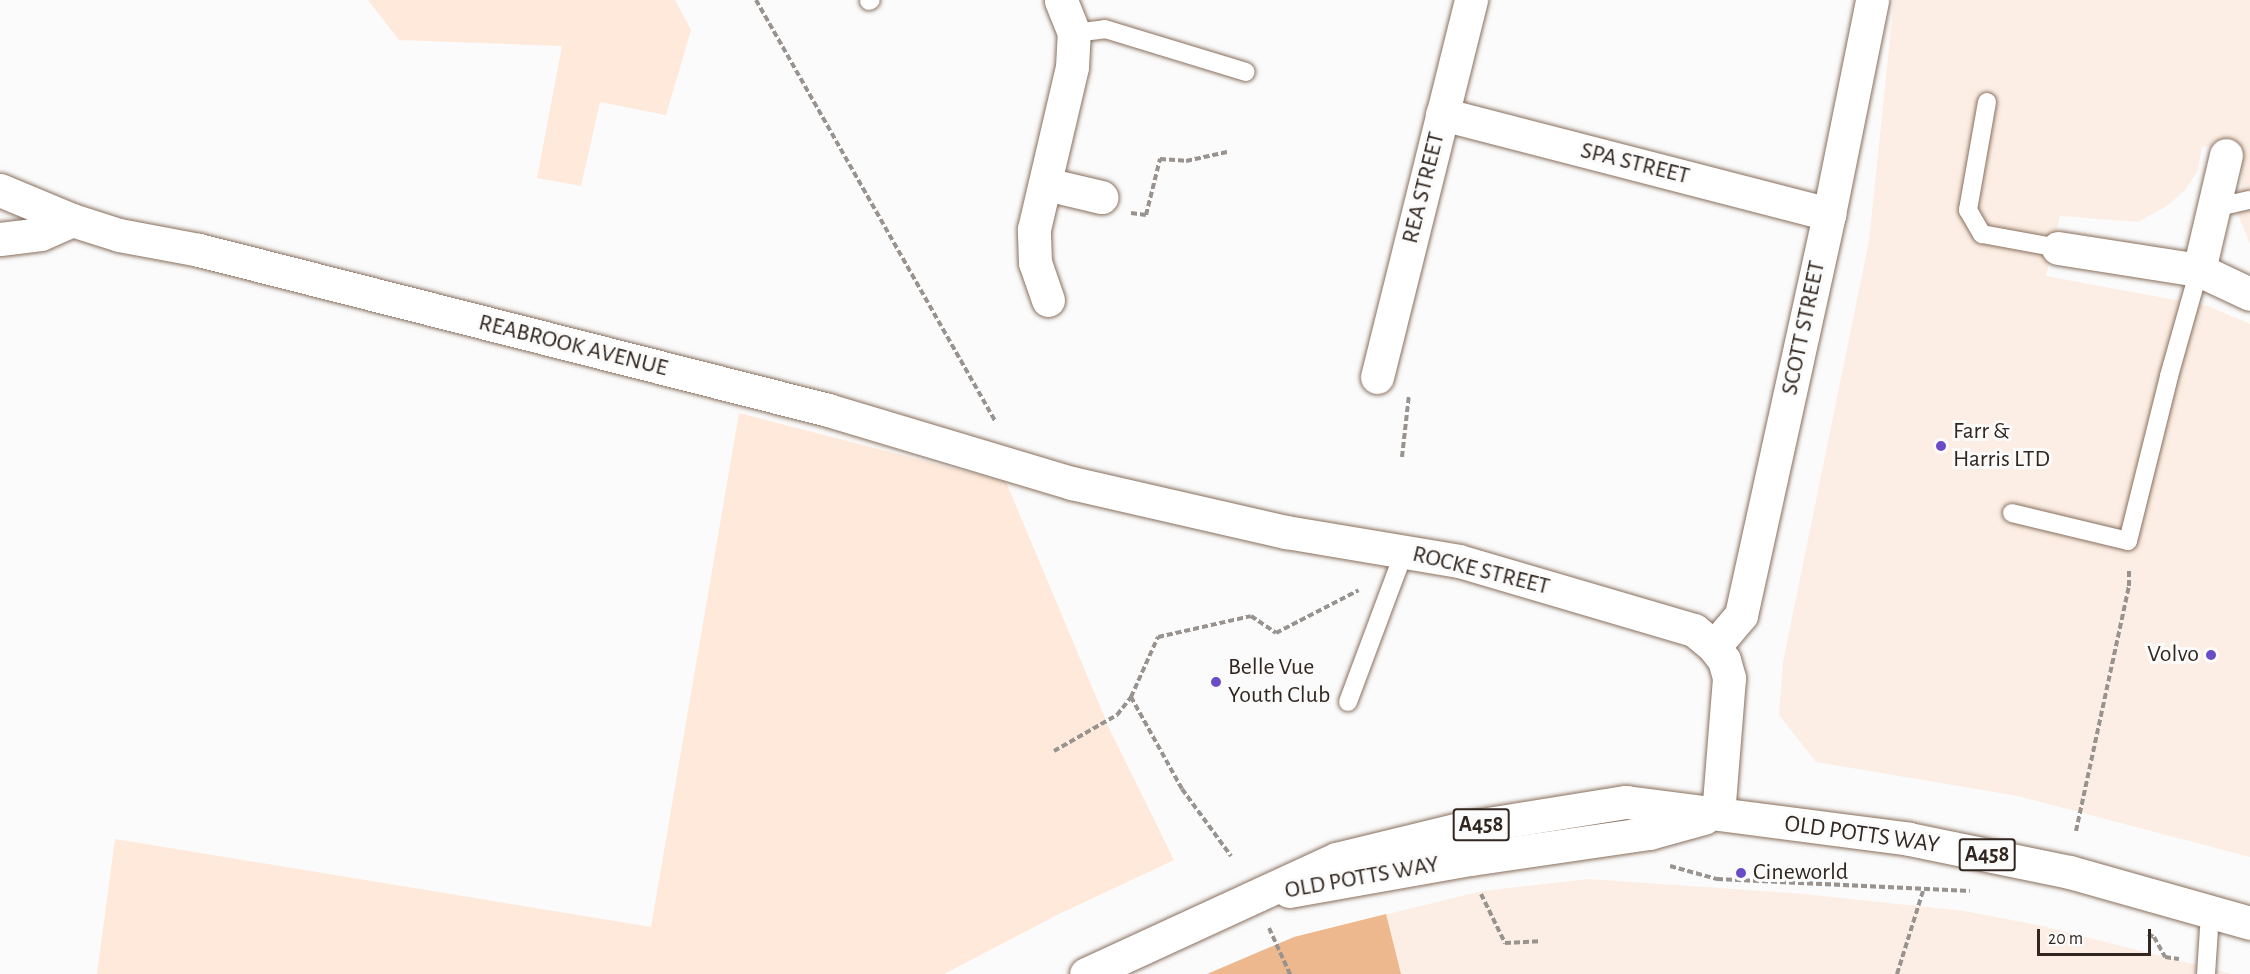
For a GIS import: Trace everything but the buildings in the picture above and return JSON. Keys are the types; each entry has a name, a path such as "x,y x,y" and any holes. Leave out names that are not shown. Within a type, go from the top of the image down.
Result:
{"street":[{"path":"1048,300 1035,262 1034,229 1072,67 1074,33 1061,0"},
{"name":"REA STREET","path":"1377,377 1471,0"},
{"name":"SCOTT STREET","path":"1714,647 1741,615 1829,214 1872,0"},
{"name":"SPA STREET","path":"1442,114 1829,214"},
{"path":"2199,270 2226,155"},
{"path":"1046,184 1101,197"},
{"name":"REABROOK AVENUE","path":"0,190 72,220 119,236 199,250 828,410 1072,483"},
{"path":"0,239 41,234 72,220"},
{"path":"2058,248 2199,270 2250,294"},
{"name":"ROCKE STREET","path":"1072,483 1401,561 1459,561 1694,630 1714,647 1724,660 1729,678 1718,814"},
{"name":"OLD POTTS WAY","path":"1086,974 1336,859 1463,828 1626,802 1909,839 2070,872 2250,923"}],"lane":[{"path":"1074,33 1106,29 1246,72"},
{"path":"1987,102 1968,210 1982,234 2058,248"},
{"path":"2214,208 2250,200"},
{"path":"2012,513 2128,541 2169,376 2199,270"},
{"path":"1348,702 1401,561"},
{"path":"2206,974 2210,913"}],"path":[{"path":"756,0 1024,469"},
{"path":"1101,197 1115,211 1146,215 1160,159 1186,161 1227,152"},
{"path":"1377,377 1410,386 1402,457"},
{"path":"2076,831 2129,586 2128,541"},
{"path":"1054,751 1117,715 1131,697 1158,637 1251,616 1276,633 1401,561"},
{"path":"1131,697 1182,789 1232,856"},
{"path":"1664,864 1717,879 1923,891 1977,891"},
{"path":"1476,884 1505,944 1540,940"},
{"path":"1898,974 1923,891"},
{"path":"1259,932 1280,924"},
{"path":"1269,928 1290,974"},
{"path":"2144,932 2154,937 2165,957 2185,960"}],"shaded area":[{"path":"368,0 675,0 691,30 666,115 600,102 581,186 537,178 562,46 399,40"},
{"path":"1894,0 2250,0 2250,244 2236,209 2242,185 2242,151 2202,146 2198,170 2185,190 2167,206 2138,222 2060,216 2046,276 2208,306 2250,324 2250,857 2018,796 1816,762 1779,715 1783,662 1869,241"},
{"path":"739,413 1006,482 1110,730 1174,860 1059,914 944,974 97,974 115,839 651,927"},
{"path":"1589,879 1804,894 1964,911 2043,926 2232,974 1319,974 1294,937 1482,891"},
{"path":"1386,914 1401,974 1207,974 1294,937"}],"place":[{"name":"Farr & Harris LTD","path":"1941,446"},
{"name":"Volvo","path":"2211,655"},
{"name":"Belle Vue Youth Club","path":"1216,682"},
{"name":"Cineworld","path":"1741,873"}]}
